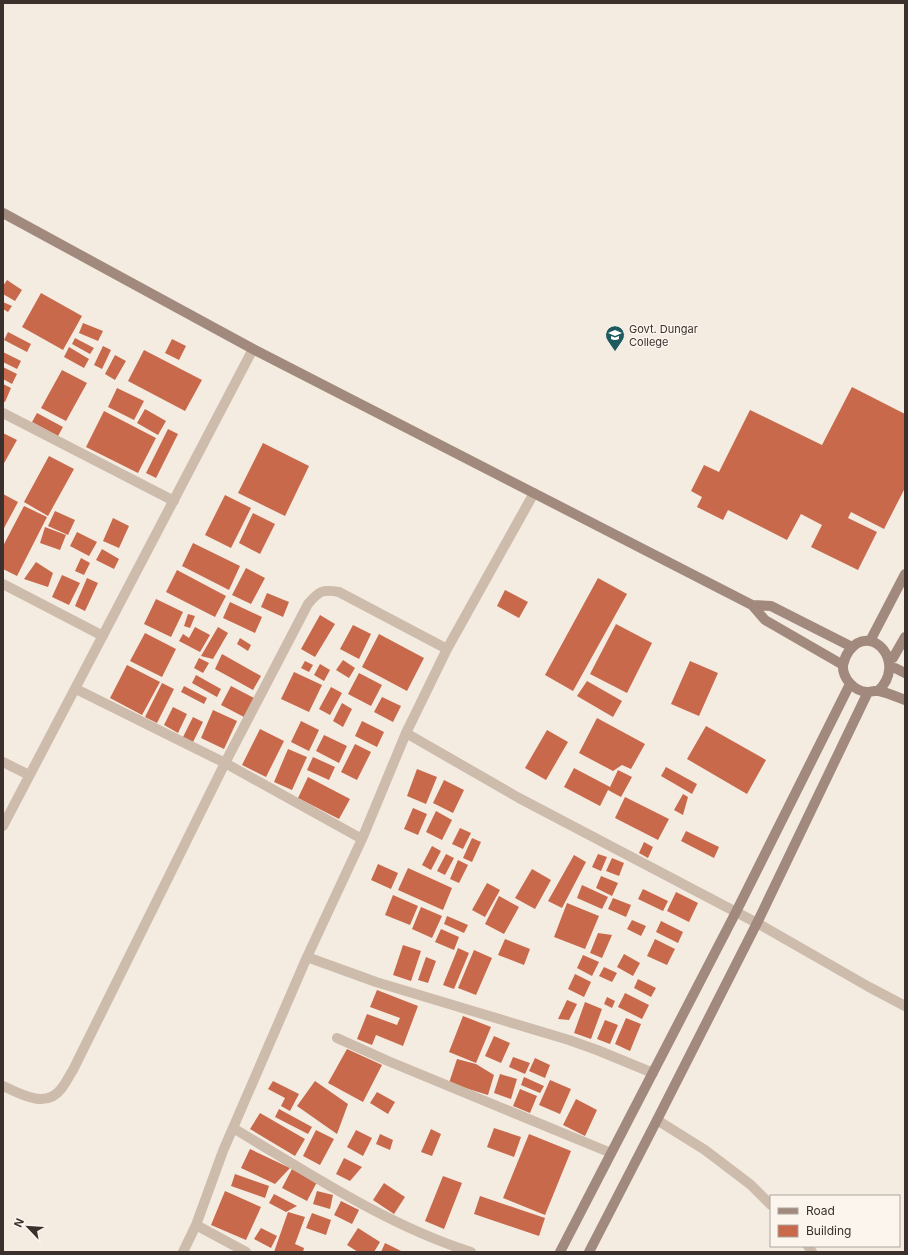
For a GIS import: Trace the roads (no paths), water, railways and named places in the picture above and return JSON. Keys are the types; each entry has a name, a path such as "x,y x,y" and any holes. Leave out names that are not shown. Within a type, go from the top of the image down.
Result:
{"street":[{"path":"3,213 253,349 752,605 765,620 843,665"},
{"path":"3,826 253,349"},
{"path":"3,413 174,501"},
{"path":"183,1252 196,1225 223,1151 307,957 362,839 406,733 447,650 534,493"},
{"path":"870,641 905,574"},
{"path":"3,584 103,636"},
{"path":"3,1086 27,1097 40,1099 51,1097 60,1090 73,1070 225,763 308,604 317,593 327,590 339,592 447,650"},
{"path":"752,605 771,606 852,647"},
{"path":"589,1252 757,923 873,691 886,685 892,677 894,663 905,637"},
{"path":"905,673 894,663 888,649 880,643 870,641 861,642 852,647 846,655 843,665 845,675 850,684 858,690 873,691 905,700"},
{"path":"560,1252 736,912 850,684"},
{"path":"76,689 225,763 362,839"},
{"path":"406,733 519,798 757,923 905,1006"},
{"path":"3,762 29,775"},
{"path":"307,957 376,982 569,1040 653,1073"},
{"path":"337,1038 388,1061 611,1153"},
{"path":"657,1120 706,1150 751,1185 770,1204"},
{"path":"233,1128 357,1201 407,1227 457,1248 471,1252"},
{"path":"196,1225 246,1252"}],"place":[{"name":"Govt. Dungar College","path":"615,352"}]}
